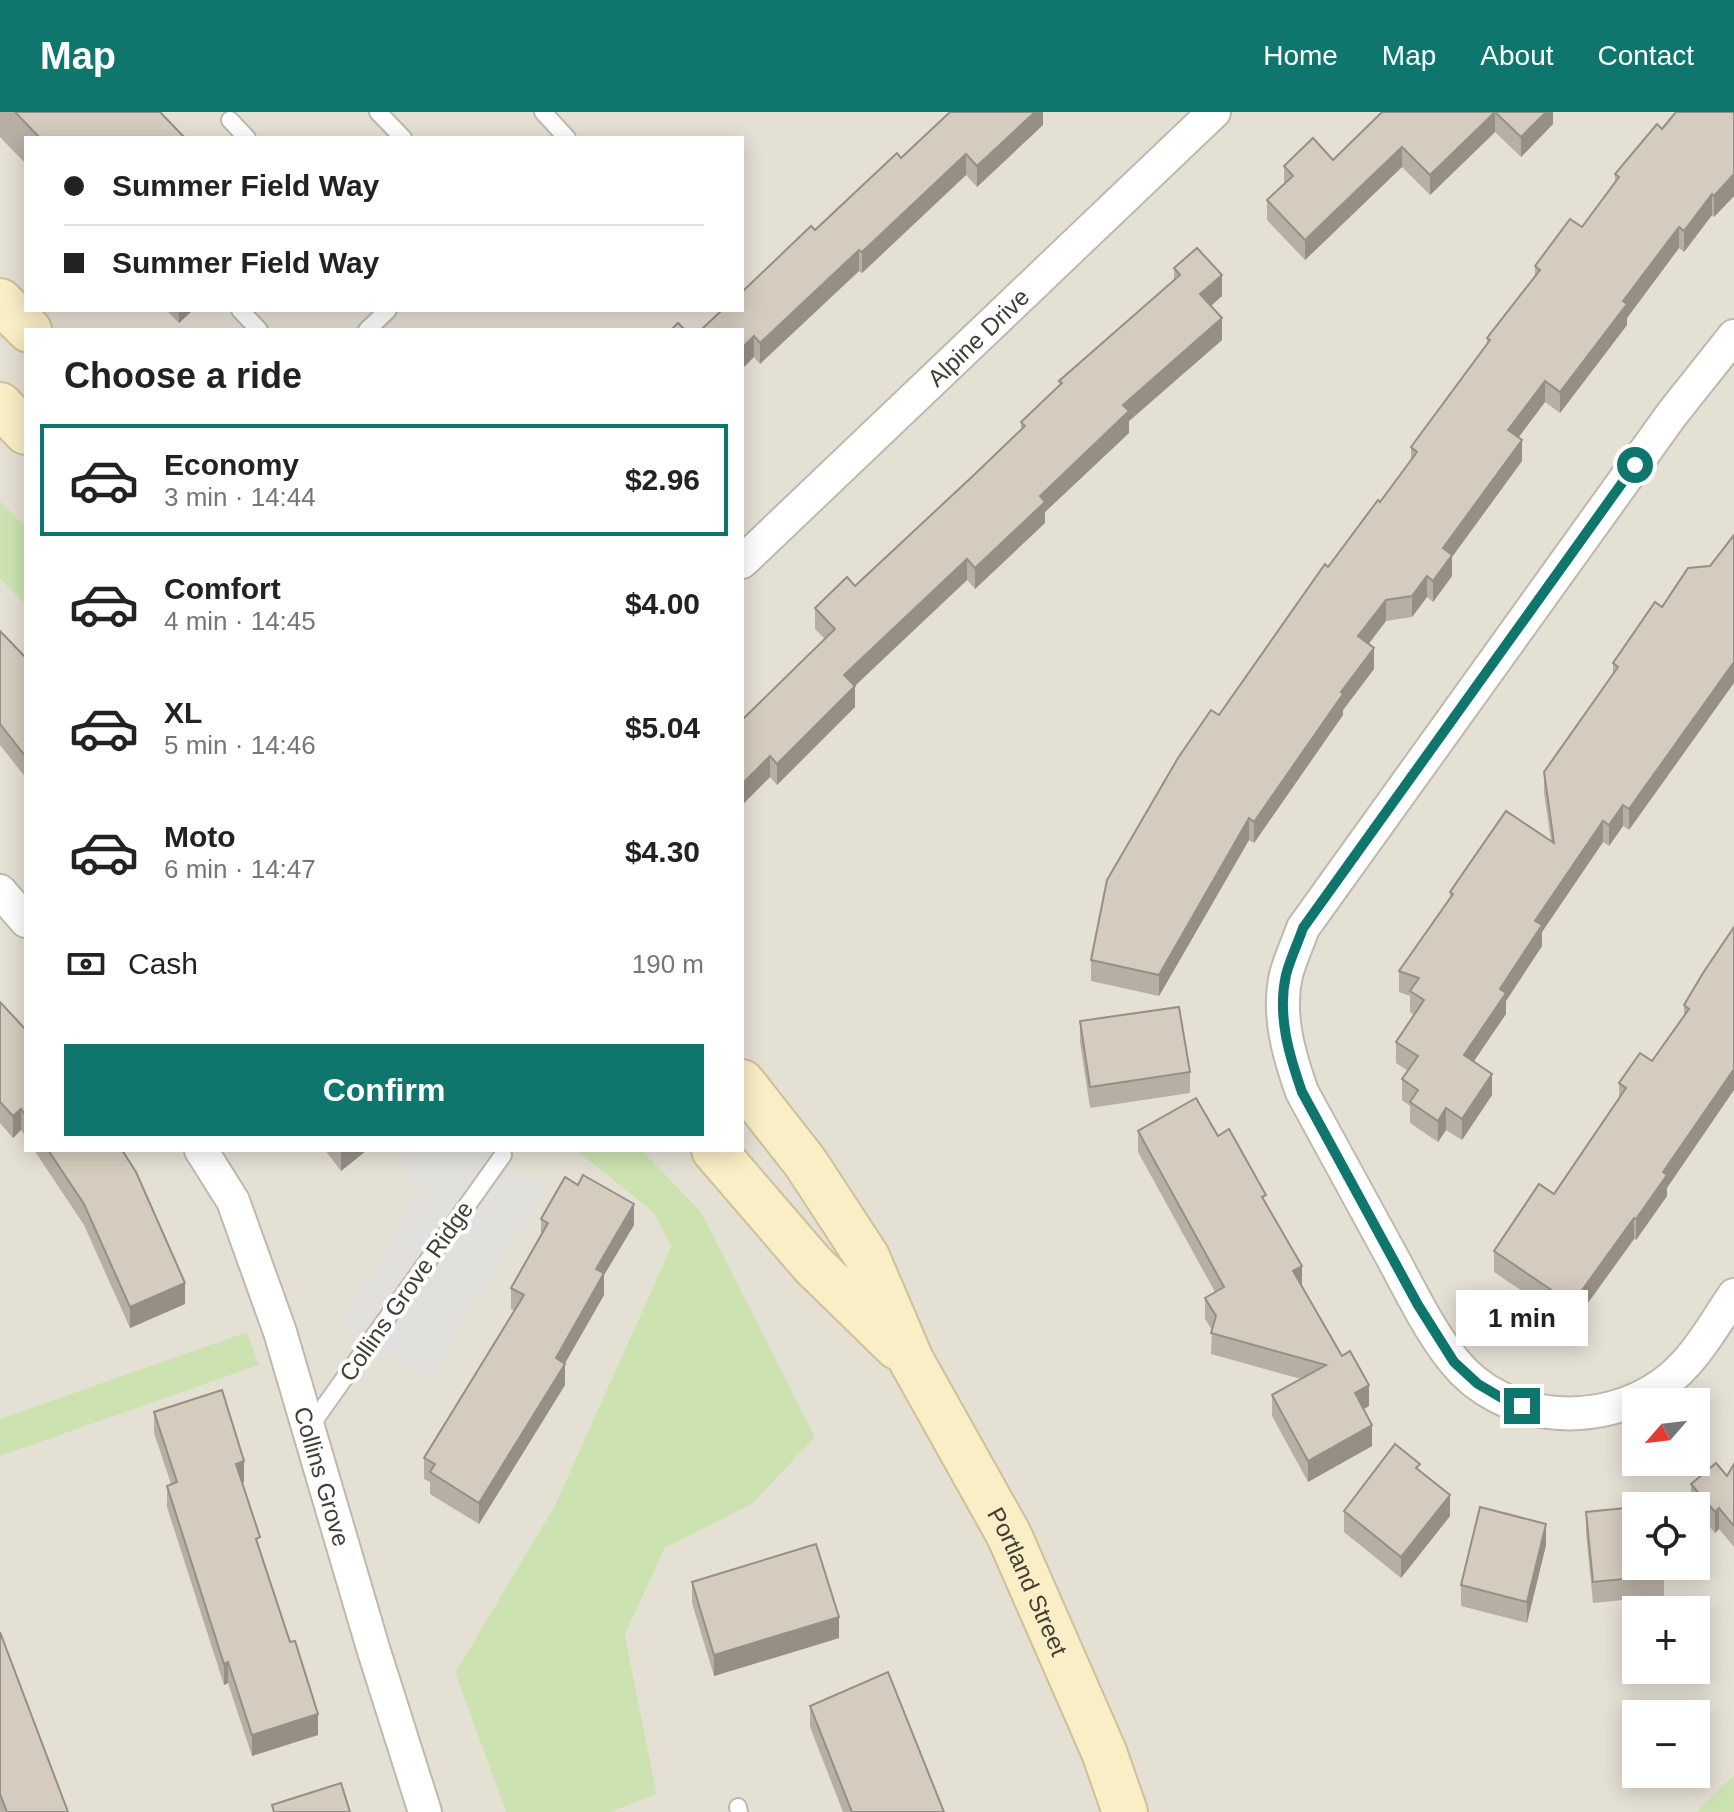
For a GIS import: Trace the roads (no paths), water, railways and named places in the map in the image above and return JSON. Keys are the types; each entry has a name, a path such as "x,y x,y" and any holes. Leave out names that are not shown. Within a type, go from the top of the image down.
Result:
{"main road":[{"path":"0,301 27,328"},
{"path":"0,405 24,430"},
{"name":"Portland Street","path":"744,1085 805,1162 867,1257 911,1360 1009,1535 1104,1752 1125,1812"},
{"name":"Portland Street","path":"716,1152 813,1265 911,1360"}],"street":[{"name":"Alpine Drive","path":"744,560 1214,112"},
{"path":"1734,336 1672,414 1303,928 1286,976 1283,1016 1289,1054 1302,1092 1418,1305 1454,1362 1478,1384 1507,1401 1549,1412 1571,1414 1603,1411 1635,1401 1663,1384 1693,1356 1734,1295"},
{"path":"0,891 24,919"},
{"name":"Collins Grove","path":"202,1152 233,1201 280,1332 425,1812"}],"lane":[{"path":"378,112 401,136"},
{"path":"543,112 565,136"},
{"path":"230,115 246,136"},
{"path":"242,312 257,328"},
{"path":"369,328 386,312"},
{"name":"Collins Grove Ridge","path":"309,1428 503,1155"}]}
